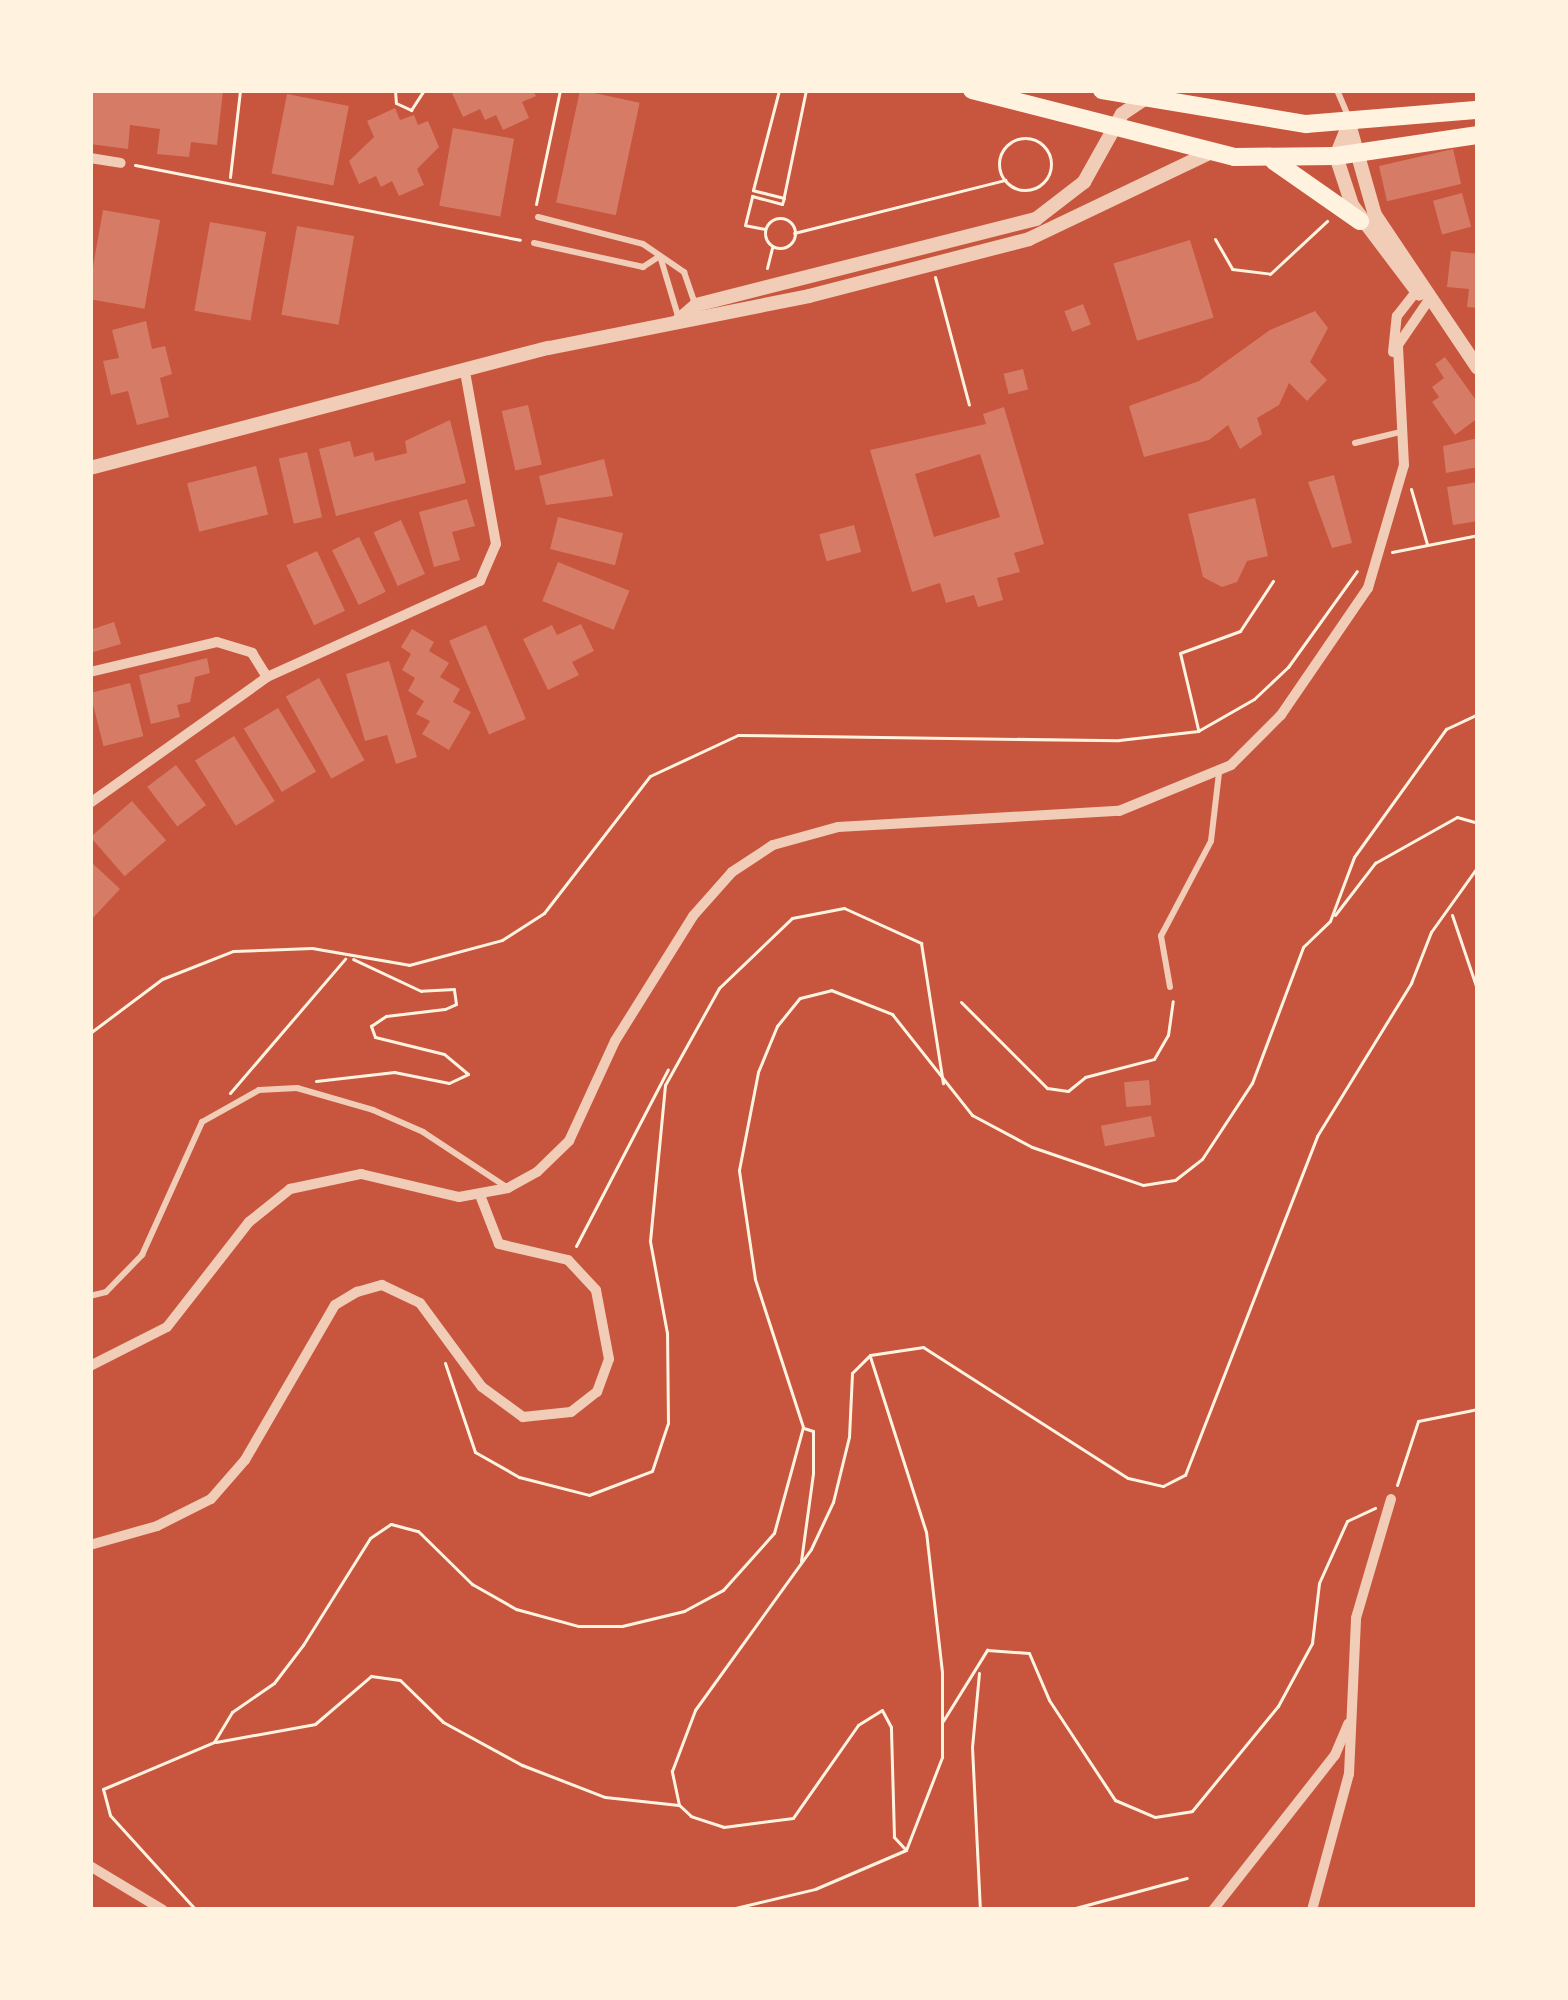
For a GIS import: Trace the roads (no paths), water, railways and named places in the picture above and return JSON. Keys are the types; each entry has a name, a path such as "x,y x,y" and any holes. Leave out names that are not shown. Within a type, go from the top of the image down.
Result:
{"highway":[{"path":"972,90 1207,154 1346,155 1478,135"},
{"path":"1102,90 1324,125 1478,110"},
{"path":"1264,158 1319,186 1360,221"}],"street":[{"path":"689,316 760,291 1036,219 1084,182 1116,127 1144,99"},
{"path":"1349,124 1346,155 1360,221 1476,360"},
{"path":"90,468 689,316 933,271 1044,234 1207,154"},
{"path":"1346,155 1421,293"},
{"path":"90,158 121,163"},
{"path":"90,1366 167,1327 248,1222 290,1189 361,1174 459,1198 508,1188 568,1141 615,1042 693,916 755,855 838,827 1119,811 1219,773 1281,715 1334,646 1381,554 1404,465 1398,374 1404,330 1421,293"},
{"path":"90,803 267,677 440,603 490,568 494,525 465,371"},
{"path":"90,672 218,642 252,653 267,677"},
{"path":"90,1545 157,1526 211,1498 245,1460 335,1305 356,1292 382,1285 420,1303 503,1406 523,1417 572,1412 597,1392 609,1358 596,1290 568,1260 500,1244 480,1195"},
{"path":"1312,1910 1348,1774 1356,1618 1391,1499"},
{"path":"1213,1910 1335,1755 1352,1715"},
{"path":"90,1866 163,1910"}],"lane":[{"path":"1337,90 1349,124"},
{"path":"1324,125 1339,100"},
{"path":"536,214 605,229 660,256 684,272 689,316"},
{"path":"534,243 643,267 660,256"},
{"path":"660,256 689,316"},
{"path":"1355,443 1404,431"},
{"path":"1170,987 1161,936 1211,841 1219,773"},
{"path":"90,1296 106,1292 142,1255 192,1135 217,1110 260,1090 297,1088 424,1132 508,1188"}]}
